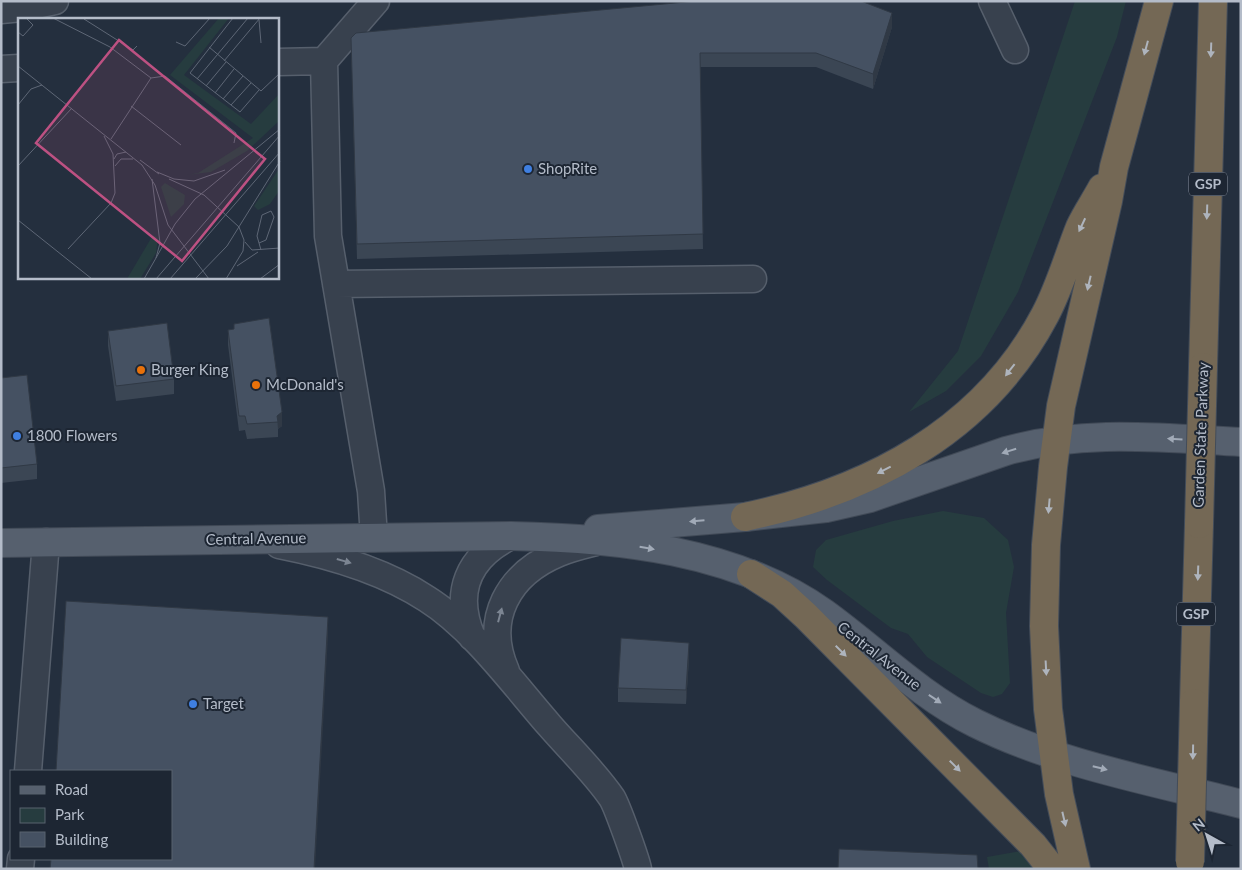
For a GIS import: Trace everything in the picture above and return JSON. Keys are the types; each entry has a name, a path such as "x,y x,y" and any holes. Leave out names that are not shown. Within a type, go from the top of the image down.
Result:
{"highway":[{"path":"1076,869 1059,794 1047,700 1044,584 1049,501 1061,406 1108,201 1114,167 1159,1"},
{"name":"Garden State Parkway","path":"1190,865 1213,1"},
{"path":"745,517 816,499 883,471 939,437 985,398 1010,370 1045,315 1062,278 1081,226 1114,167"},
{"path":"751,574 782,594 806,616 1033,845 1052,869"}],"main road":[{"name":"Central Avenue","path":"512,536 745,517 826,508 892,491 1006,451 1056,440 1125,437 1241,442"},
{"name":"Central Avenue","path":"1,543 512,536 603,541 691,556 751,574 787,590 824,614 917,686 974,723 1022,744 1053,754 1241,804"}],"lane":[{"path":"12,9 55,1"},
{"path":"374,538 370,491 328,236 324,61 376,1"},
{"path":"992,1 1015,50"},
{"path":"279,62 324,61"},
{"path":"1,68 18,68"},
{"path":"336,284 753,280"},
{"path":"472,638 465,617 464,605 465,587 470,574 477,560 487,550 512,536"},
{"path":"245,539 299,549 354,564 407,587 442,609 509,678 613,799 638,869"},
{"path":"509,678 499,652 497,626 499,612 505,598 514,585 540,562 559,553 603,541"},
{"path":"28,770 46,542"}],"green space":[{"path":"1075,1 1126,1 1117,37 1018,292 981,356 946,391 909,412 958,351"},
{"path":"943,511 984,518 1008,540 1014,567 1006,613 1010,683 1002,694 993,697 981,693 927,657 908,634 891,628 827,580 813,567 816,550 826,540 893,521"},
{"path":"1021,851 1033,869 989,869 987,857"}],"building":[{"name":"ShopRite","path":"696,1 861,1 892,13 873,74 816,53 700,53 703,234 357,244 351,38 356,33"},
{"name":"McDonald's","path":"269,318 282,412 277,416 278,422 247,424 245,416 239,416 228,330 234,329 234,324"},
{"name":"Burger King","path":"167,323 174,379 116,386 108,331"},
{"name":"1800 Flowers","path":"27,375 37,464 1,468 1,378"},
{"name":"Target","path":"66,601 328,617 314,869 50,869 51,860 172,860 172,770 56,770"},
{"path":"621,638 689,643 686,690 618,688"},
{"path":"839,849 977,855 978,869 838,869"}],"place":[{"name":"ShopRite","path":"528,169"},
{"name":"Burger King","path":"141,370"},
{"name":"McDonald's","path":"256,385"},
{"name":"1800 Flowers","path":"17,436"},
{"name":"Target","path":"193,704"}]}
